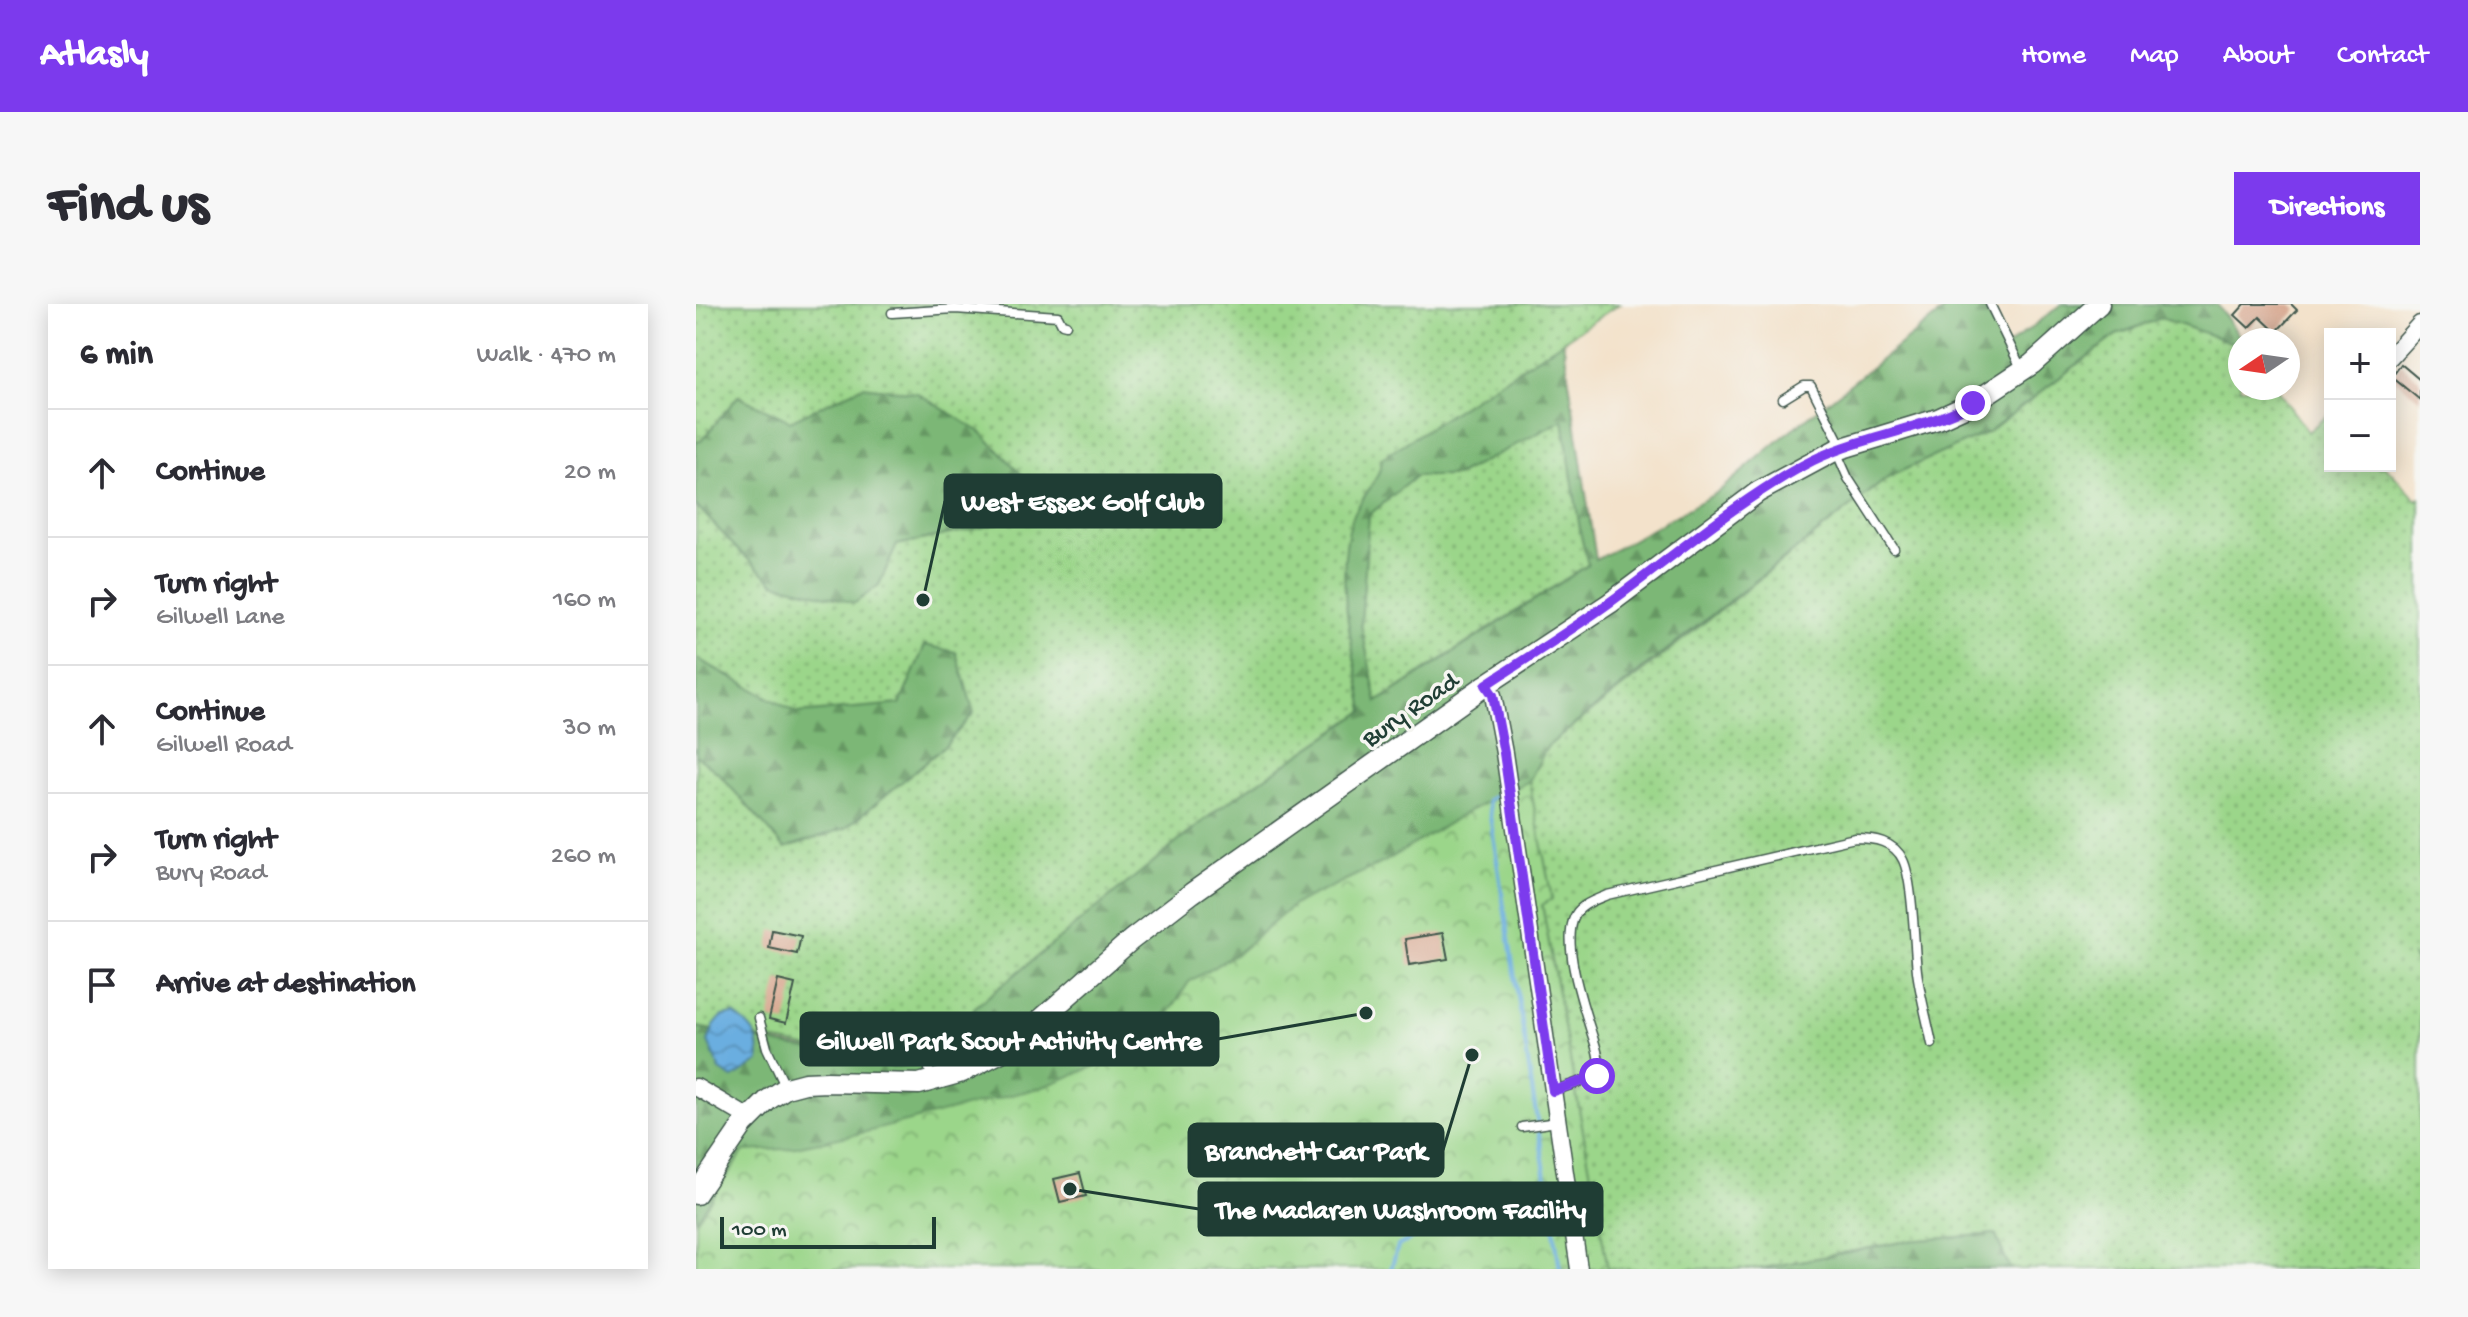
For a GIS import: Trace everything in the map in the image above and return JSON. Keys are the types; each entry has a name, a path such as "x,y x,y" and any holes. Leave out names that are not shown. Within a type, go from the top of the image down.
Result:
{"street":[{"name":"Bury Road","path":"696,1194 749,1118 786,1088 827,1082 901,1085 931,1082 985,1061 1014,1043 1131,940 1192,893 1486,685 1610,603 1758,492 1839,449 1958,411 2022,371 2099,304"},
{"path":"2396,350 2420,324"},
{"path":"1486,685 1493,695 1504,753 1579,1269"},
{"path":"696,1087 749,1118"}],"lane":[{"path":"1990,304 2022,371"},
{"path":"892,313 955,309 1000,311 1058,316 1066,325"},
{"path":"1783,399 1804,386 1811,386 1839,449 1848,478 1894,549"},
{"path":"1553,1091 1597,1076 1601,1063 1569,940 1571,925 1578,911 1591,901 1607,895 1855,838 1876,839 1891,845 1903,859 1917,973 1932,1044"},
{"path":"759,1018 767,1048 786,1088"},
{"path":"925,1045 931,1082"},
{"path":"1522,1127 1558,1122"}],"green space":[{"path":"696,304 1619,304 1563,341 1595,560 1218,809 974,1050 947,1060 893,1067 787,1043 696,1027"},
{"path":"1952,304 1982,304 2007,346 2062,304 2217,304 2234,328 2228,328 2228,341 2161,318 2116,335 1988,432 1890,476 1547,747 1529,781 1469,811 1384,862 1295,904 1238,953 1189,982 1148,1045 696,1269 696,1027 893,1067 947,1060 974,1050 974,1008 1218,809 1364,711 1347,615 1344,565 1352,519 1377,475 1382,458 1563,341 1596,560 1718,492","holes":["1563,420 1588,565 1377,702 1361,624 1369,515 1416,476 1456,476"]},
{"path":"2161,318 2228,341 2228,400 2285,400 2308,432 2324,418 2324,472 2391,472 2417,500 2420,498 2420,962 2412,955 2420,969 2420,1269 2010,1269 1995,1234 1907,1241 1758,1269 1608,1269 1542,904 1552,899 1529,781 1547,747 1890,476 1988,432 2116,335"},
{"path":"863,386 917,393 982,433 1047,501 989,526 897,545 879,585 855,603 774,583 736,548 696,505 696,441 701,441 738,396 790,421"},
{"path":"925,645 956,652 974,713 945,746 846,828 785,848 719,774 696,755 696,658 797,713 900,704"},
{"path":"1529,781 1552,899 1542,905 1608,1269 696,1269 696,1221 744,1151 786,1149 862,1133 1043,1087 1148,1045 1189,982 1238,953 1295,904 1384,862 1469,811"},
{"path":"1995,1234 2010,1269 1758,1269 1907,1241"}],"water":[{"path":"734,1014 754,1034 759,1061 733,1078 720,1070 708,1042 722,1016"}],"building":[{"path":"2245,304 2291,304 2297,310 2280,328 2272,328 2260,317 2249,328 2235,315"},
{"path":"2401,364 2420,380 2420,400 2396,380 2396,371"},
{"path":"772,930 801,936 797,954 769,948"},
{"path":"1443,933 1448,959 1409,965 1405,939"},
{"path":"778,980 795,984 786,1023 769,1019"},
{"path":"1080,1173 1086,1196 1060,1202 1054,1179"}],"waterway":[{"path":"1504,791 1488,803 1560,1269"},
{"path":"1391,1269 1398,1246 1428,1229 1465,1219 1550,1205"}],"place":[{"name":"West Essex Golf Club","path":"923,600"},
{"name":"Gilwell Park Scout Activity Centre","path":"1366,1013"},
{"name":"Branchett Car Park","path":"1472,1055"},
{"name":"The Maclaren Washroom Facility","path":"1070,1189"}],"route":[{"path":"1597,1076 1553,1091 1504,753 1493,695 1486,685 1610,603 1758,492 1801,467 1839,448 1938,419 1973,403"}]}
